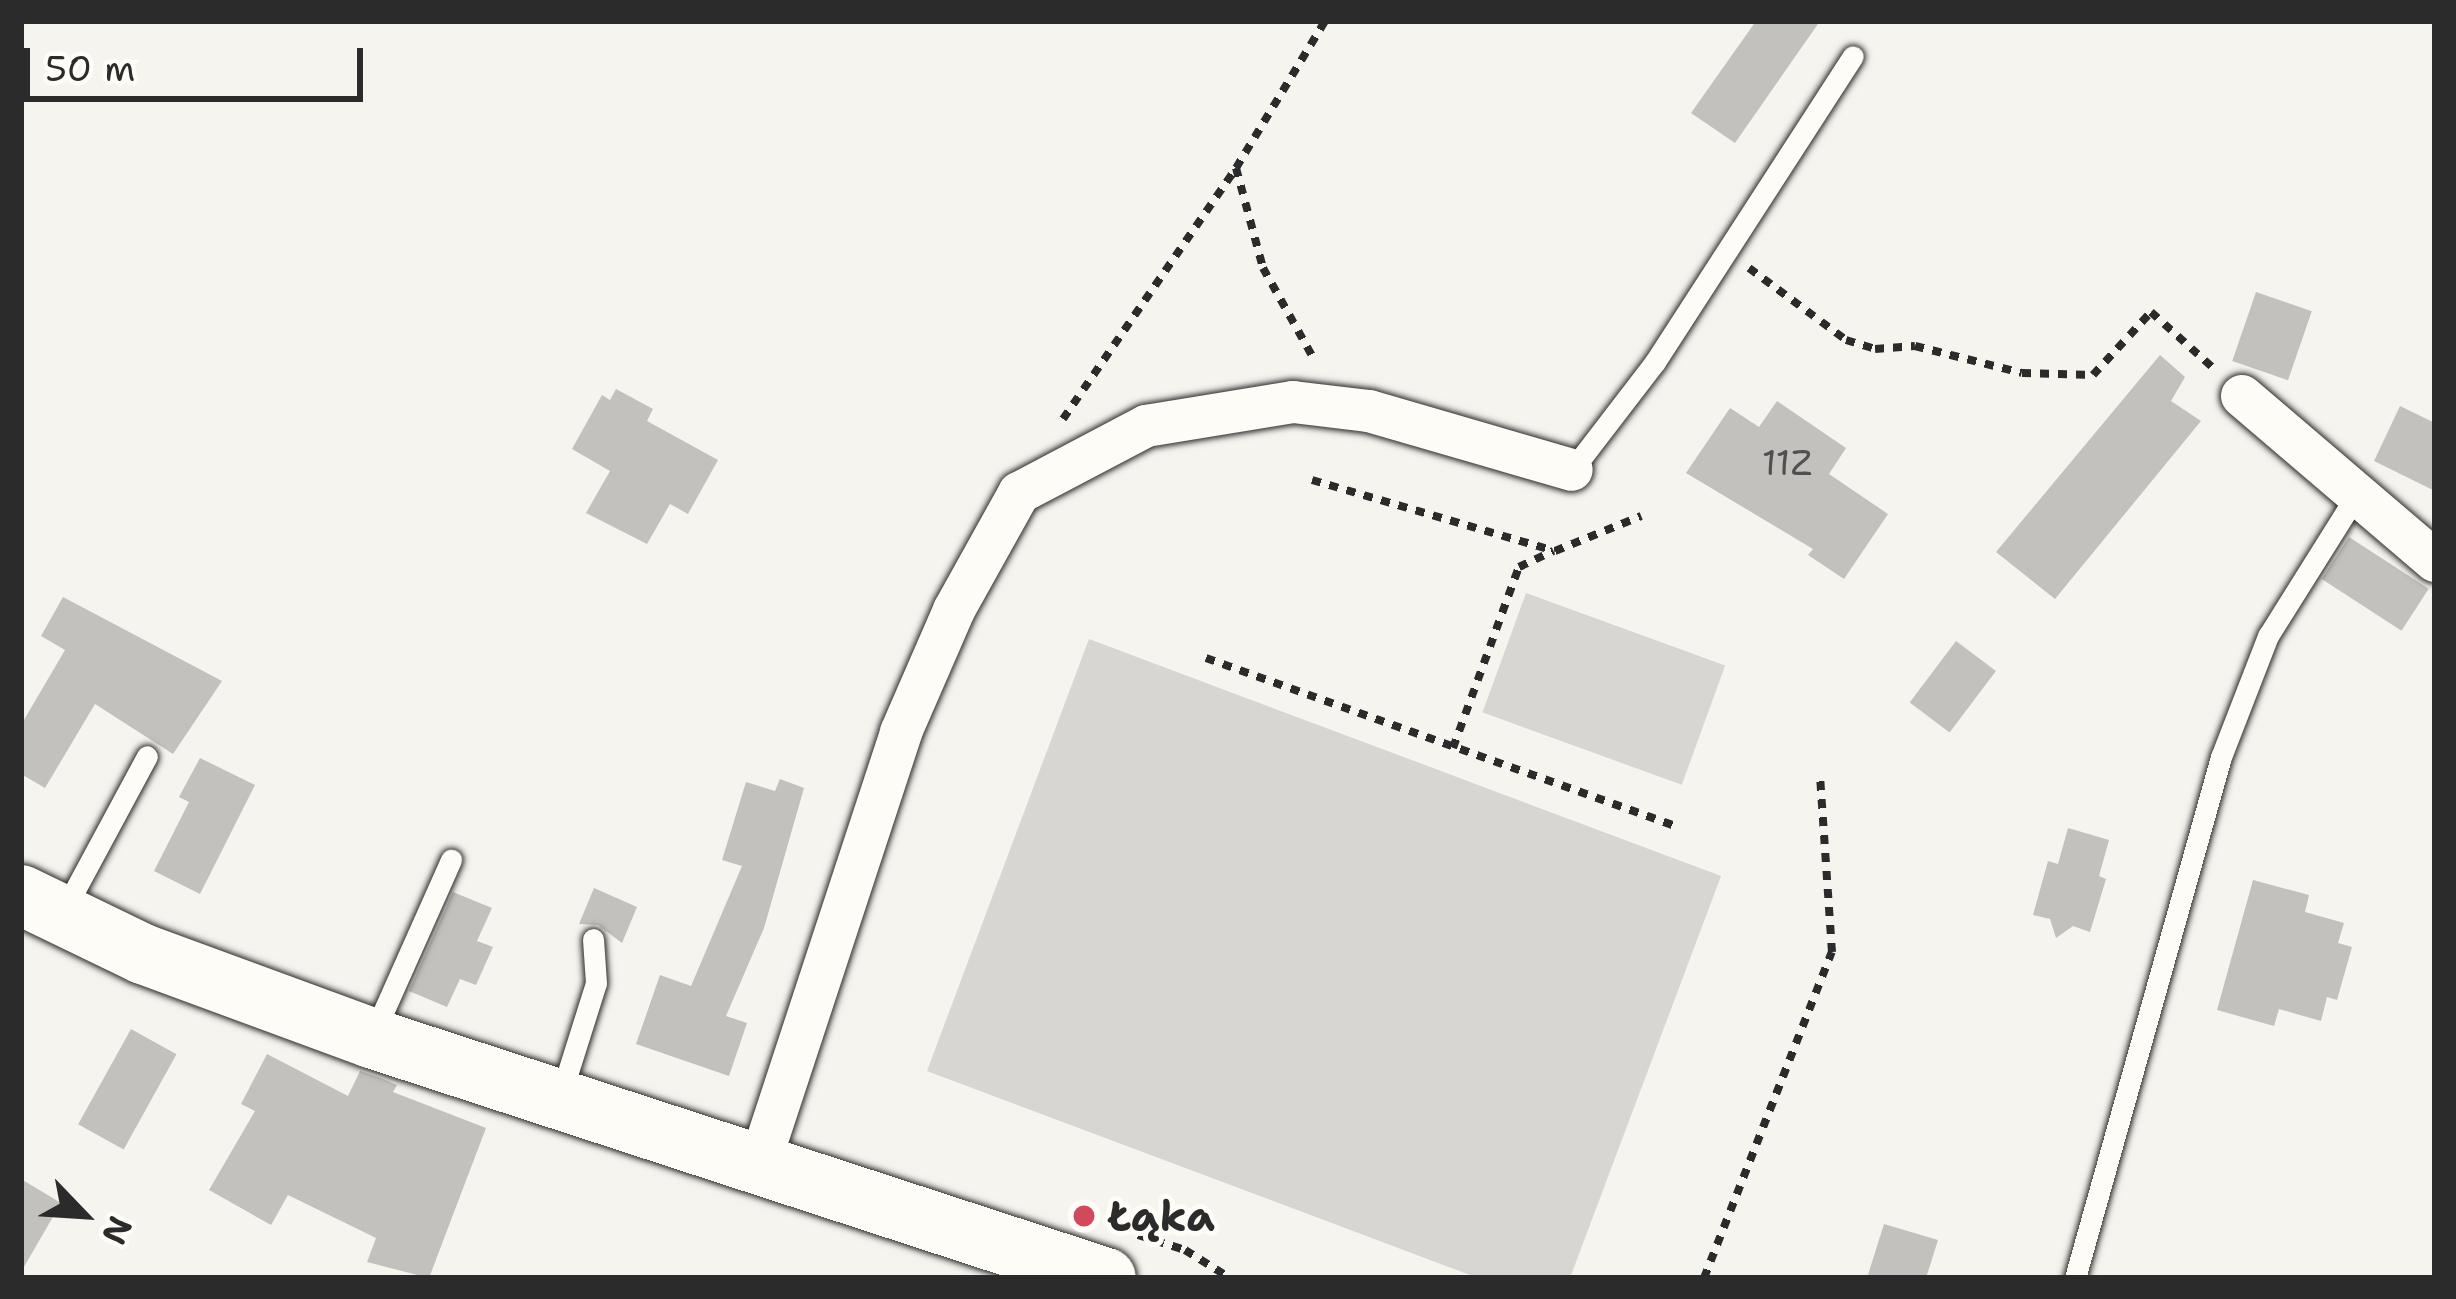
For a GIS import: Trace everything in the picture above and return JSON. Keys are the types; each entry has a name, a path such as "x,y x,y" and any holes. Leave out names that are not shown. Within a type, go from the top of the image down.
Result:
{"main road":[{"path":"41,906 371,1038 1101,1277"}],"street":[{"path":"2242,396 2360,491 2435,561"},
{"path":"759,1165 908,714 1019,493 1146,426 1257,404 1369,411 1572,470"}],"lane":[{"path":"1572,470 1728,252 1853,56"},
{"path":"2075,1278 2221,757 2268,637 2360,491"},
{"path":"41,906 147,756"},
{"path":"371,1038 451,860"},
{"path":"559,1099 596,983 593,939"}],"path":[{"path":"1019,493 1236,168 1325,21"},
{"path":"1236,168 1272,286 1312,358 1369,411"},
{"path":"1728,252 1846,340 1875,349 1915,346 2022,374 2093,376 2151,312 2242,396"},
{"path":"1312,480 1555,550"},
{"path":"1453,748 1519,568 1641,516"},
{"path":"1206,658 1675,826"},
{"path":"1704,1278 1832,952 1820,774"}],"shaded area":[{"path":"1526,593 1725,666 1682,785 1483,712"},
{"path":"1089,639 1721,876 1570,1278 1478,1278 927,1071"}],"building":[{"path":"1756,21 1820,21 1735,143 1691,113"},
{"path":"2256,292 2312,311 2288,380 2232,361"},
{"path":"2160,355 2185,377 2171,401 2201,421 2055,599 1996,552"},
{"path":"616,389 653,409 647,421 718,460 688,514 670,504 647,544 586,513 610,471 572,449 602,395 610,400"},
{"path":"1777,401 1846,448 1829,474 1888,514 1844,579 1808,555 1813,549 1686,473 1730,408 1759,427"},
{"path":"2400,406 2435,423 2435,491 2374,461"},
{"path":"2349,537 2429,589 2401,631 2322,579"},
{"path":"63,597 222,681 173,754 95,704 45,788 21,774 21,725 65,650 41,636"},
{"path":"1956,641 1996,671 1950,733 1910,702"},
{"path":"200,758 255,785 200,894 154,871 189,802 179,797"},
{"path":"780,779 804,788 764,928 726,1016 747,1023 729,1076 636,1044 660,975 691,986 742,866 722,860 746,782 775,791"},
{"path":"2068,828 2109,840 2099,876 2106,879 2090,932 2073,926 2056,938 2050,919 2033,915 2048,861 2058,864"},
{"path":"2253,880 2309,895 2305,912 2344,923 2338,943 2352,947 2337,1000 2327,997 2321,1021 2279,1009 2274,1026 2217,1010"},
{"path":"594,888 637,907 622,943 598,925 579,924"},
{"path":"453,892 492,908 477,941 493,947 476,985 460,979 447,1007 409,991"},
{"path":"131,1029 176,1054 124,1150 78,1124"},
{"path":"267,1054 348,1096 360,1071 397,1085 393,1092 486,1128 429,1278 367,1262 376,1238 288,1195 271,1225 209,1190 255,1111 241,1104"},
{"path":"21,1179 61,1203 21,1272"},
{"path":"1884,1224 1938,1240 1926,1278 1867,1278"}],"place":[{"name":"Łąka","path":"1084,1216"}]}
